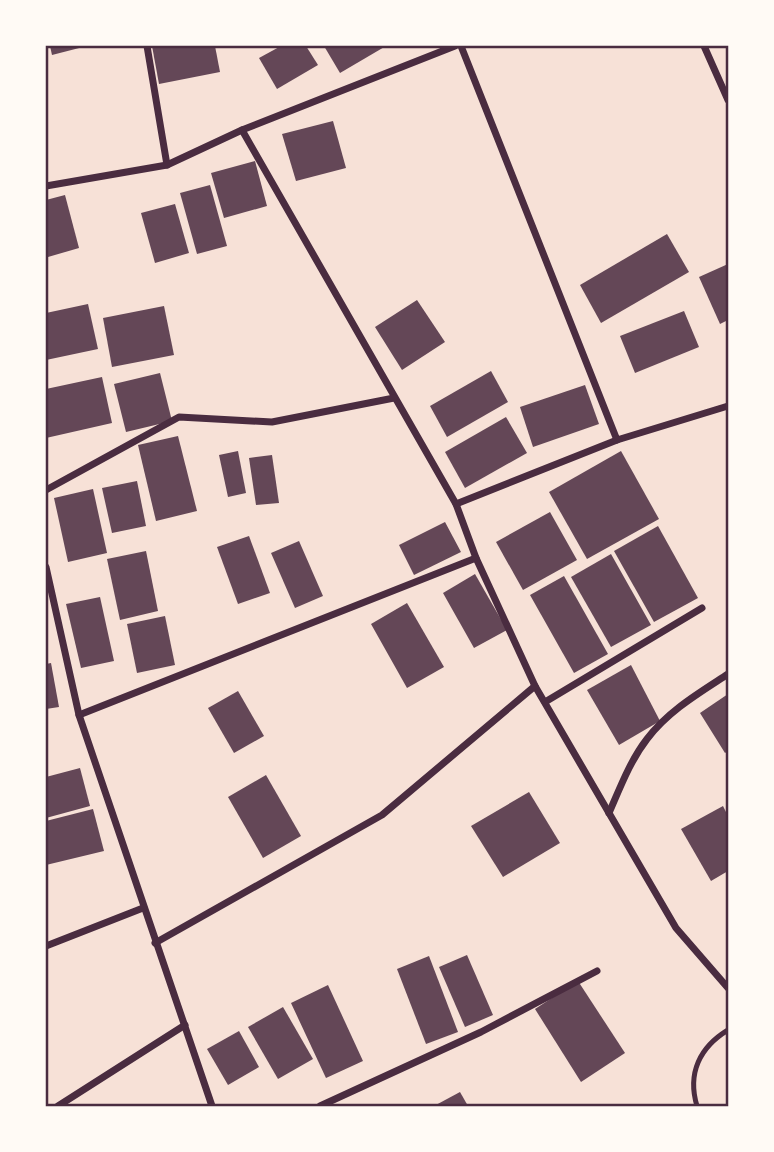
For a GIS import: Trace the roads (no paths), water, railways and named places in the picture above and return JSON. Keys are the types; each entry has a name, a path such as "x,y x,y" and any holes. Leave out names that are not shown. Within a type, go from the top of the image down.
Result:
{"street":[{"path":"147,46 167,165"},
{"path":"46,186 167,165 242,130 455,46"},
{"path":"461,46 617,440"},
{"path":"704,46 729,100"},
{"path":"242,130 456,504 476,558 545,702 676,928 729,988"},
{"path":"46,490 179,417 272,422 394,398"},
{"path":"456,504 617,440 729,406"},
{"path":"79,715 476,558"},
{"path":"46,567 79,715 212,1107"},
{"path":"545,702 702,608"},
{"path":"609,813 625,775 647,739 692,697 729,674"},
{"path":"155,943 382,815 536,686"},
{"path":"46,946 143,908"},
{"path":"320,1107 481,1032 597,971"},
{"path":"58,1107 71,1103 185,1025"}],"lane":[{"path":"697,1107 696,1067 703,1051 716,1037 729,1030"}]}
